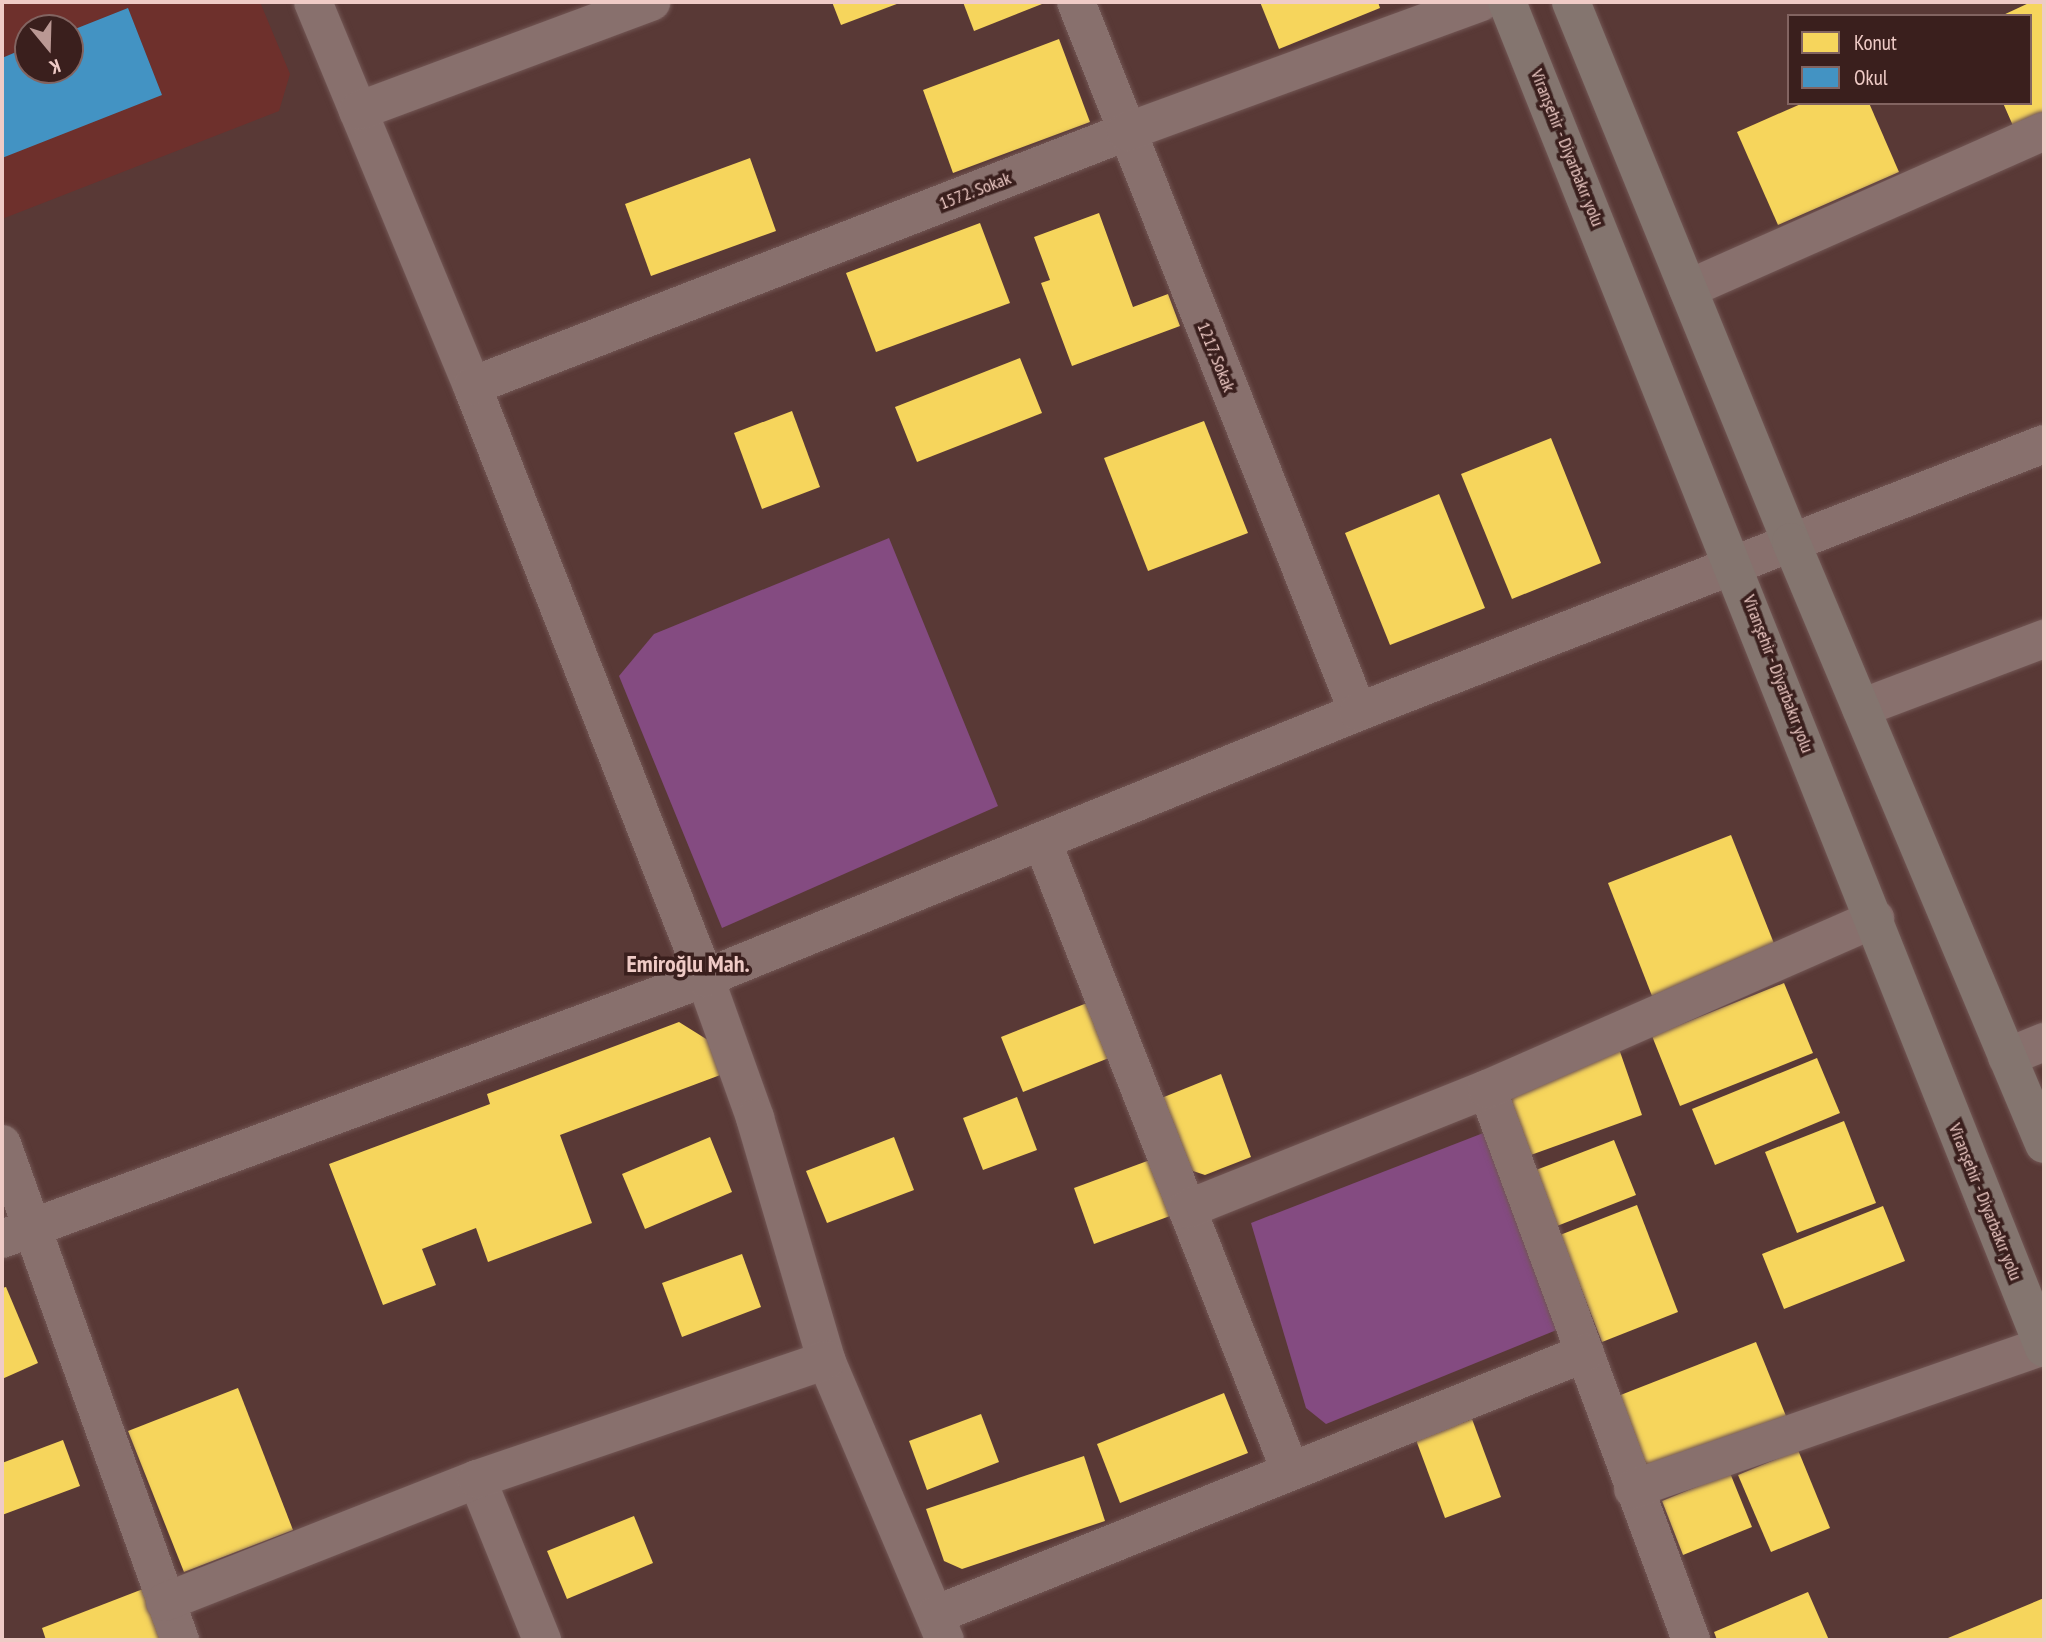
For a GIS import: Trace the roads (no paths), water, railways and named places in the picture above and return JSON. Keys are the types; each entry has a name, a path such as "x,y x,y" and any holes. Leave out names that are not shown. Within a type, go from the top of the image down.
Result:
{"main road":[{"name":"Viranşehir - Diyarbakır yolu","path":"1507,2 1735,564 2044,1347"},
{"path":"1572,2 1791,542 2044,1144"}],"street":[{"path":"313,2 472,386 705,978 755,1118 826,1360 940,1628 1290,1470 1585,1353"},
{"path":"358,111 647,2"},
{"name":"1217. Sokak","path":"1076,2 1357,712"},
{"name":"1572. Sokak","path":"472,386 1126,132 1481,2"},
{"path":"1688,289 2044,131"},
{"path":"18,1233 705,978 1357,712 2044,444"},
{"path":"1861,708 2044,639"},
{"path":"1042,841 1290,1470"},
{"path":"1187,1209 1487,1089 1875,919"},
{"path":"2007,1057 2044,1042"},
{"path":"1487,1089 1691,1640"},
{"path":"2,1144 18,1233 180,1640"},
{"path":"1633,1489 2044,1347"},
{"path":"165,1602 477,1479 826,1360"},
{"path":"477,1479 542,1640"}],"district":[{"name":"Emiroğlu Mah.","path":"688,964"}]}
